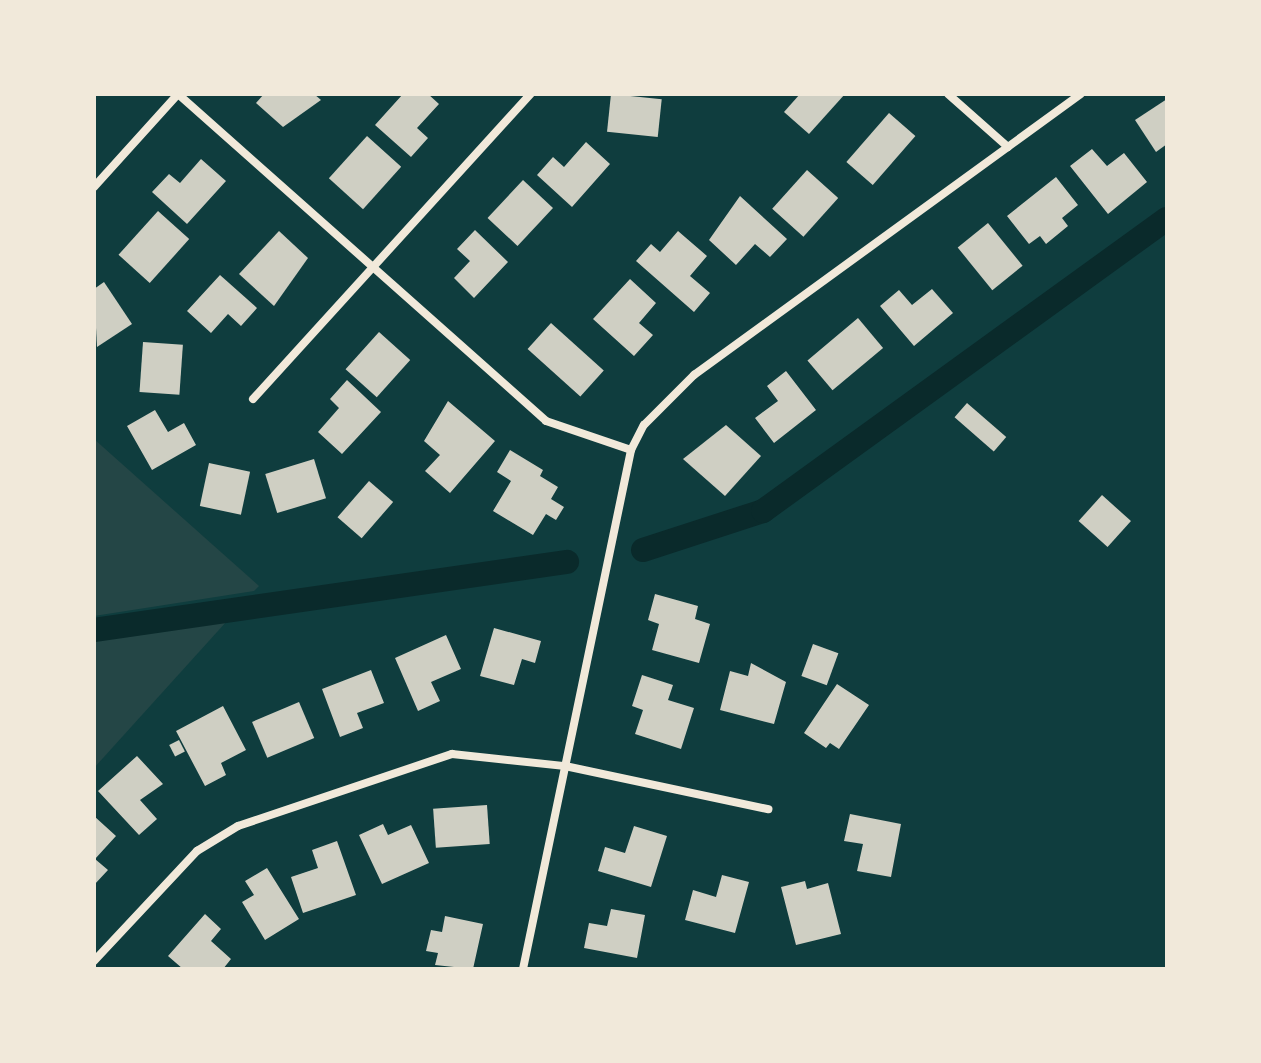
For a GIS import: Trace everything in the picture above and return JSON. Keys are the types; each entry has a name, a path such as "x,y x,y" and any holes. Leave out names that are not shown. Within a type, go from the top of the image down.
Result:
{"street":[{"path":"94,187 178,94 546,421 631,450"},
{"path":"253,399 531,94"},
{"path":"948,94 1008,147"},
{"path":"523,969 631,450 665,399 694,375 1081,94"},
{"path":"94,961 197,851 238,826 452,754 565,766 768,809"}],"shaded area":[{"path":"94,439 259,586 254,591 94,616"},
{"path":"227,621 94,768 94,641"}],"building":[{"path":"264,94 314,94 321,100 283,127 256,103"},
{"path":"403,94 428,94 439,104 417,128 428,138 411,157 375,125"},
{"path":"611,94 662,99 658,137 607,132"},
{"path":"800,94 845,94 809,134 784,112"},
{"path":"1167,99 1167,144 1156,152 1135,120"},
{"path":"889,113 915,136 873,185 846,162"},
{"path":"367,136 401,167 363,209 329,178"},
{"path":"586,142 610,164 572,207 537,175 553,157 564,167"},
{"path":"1092,149 1107,166 1124,153 1147,182 1108,214 1070,166"},
{"path":"201,159 226,181 187,224 152,192 169,174 180,183"},
{"path":"807,170 838,198 803,237 772,209"},
{"path":"1056,177 1078,205 1062,218 1068,226 1046,244 1040,236 1029,244 1007,216"},
{"path":"523,180 553,208 518,246 488,218"},
{"path":"740,196 787,239 770,257 755,244 736,265 709,240"},
{"path":"158,211 189,239 150,283 119,255"},
{"path":"988,223 1023,266 992,290 958,248"},
{"path":"475,230 508,262 474,298 454,278 470,261 457,249"},
{"path":"279,231 308,258 274,306 239,274"},
{"path":"678,231 707,256 690,276 710,293 694,312 636,261 651,244 660,252"},
{"path":"220,275 257,308 241,326 228,314 211,333 187,311"},
{"path":"630,279 656,303 639,323 653,335 634,356 593,319"},
{"path":"104,282 132,324 97,347 94,289"},
{"path":"932,289 953,313 914,346 880,306 899,290 912,305"},
{"path":"858,318 883,348 833,390 807,360"},
{"path":"551,323 604,371 580,397 528,349"},
{"path":"379,332 410,360 377,397 346,369"},
{"path":"143,342 183,345 179,395 140,392"},
{"path":"786,371 816,410 774,443 755,418 778,401 767,386"},
{"path":"347,380 381,412 342,454 318,432 339,408 330,399"},
{"path":"448,401 495,441 450,493 425,471 440,455 424,441"},
{"path":"967,403 1006,437 994,451 955,417"},
{"path":"155,410 168,432 184,423 196,445 152,470 127,426"},
{"path":"726,425 761,456 725,496 683,459"},
{"path":"510,450 543,470 540,476 558,487 551,499 564,507 556,520 546,514 533,535 493,511 511,481 497,472"},
{"path":"314,459 326,498 277,513 265,474"},
{"path":"209,463 250,472 241,515 200,506"},
{"path":"369,481 393,502 362,538 338,517"},
{"path":"1102,495 1131,521 1108,547 1079,521"},
{"path":"655,594 698,606 695,619 710,624 699,663 652,650 659,624 648,620"},
{"path":"494,628 541,641 535,663 522,659 514,685 480,676"},
{"path":"446,635 461,669 431,682 440,701 418,711 395,658"},
{"path":"813,644 838,653 827,685 801,676"},
{"path":"751,663 786,682 774,724 720,710 730,671 748,676"},
{"path":"371,670 384,703 357,713 363,728 340,737 322,689"},
{"path":"642,675 673,685 668,700 694,708 681,749 635,734 643,710 632,706"},
{"path":"837,684 869,705 839,749 830,743 826,748 804,733"},
{"path":"299,702 314,738 267,758 252,722"},
{"path":"223,706 246,750 221,763 226,775 205,786 176,731"},
{"path":"179,740 185,752 175,757 169,745"},
{"path":"137,756 163,784 140,800 157,819 139,835 98,791"},
{"path":"487,805 490,844 436,848 433,809"},
{"path":"850,814 901,824 891,877 857,871 863,844 844,841"},
{"path":"94,816 116,836 95,859 108,870 94,885"},
{"path":"383,824 388,835 411,825 429,863 382,884 359,835"},
{"path":"634,826 667,836 651,887 598,871 605,847 625,853"},
{"path":"337,841 356,895 303,913 291,877 318,868 312,850"},
{"path":"267,868 299,919 265,940 242,902 254,895 245,881"},
{"path":"722,875 749,882 735,933 685,920 693,890 716,897"},
{"path":"805,881 807,889 828,883 841,934 796,945 781,887"},
{"path":"611,909 645,915 637,958 584,948 589,923 607,926"},
{"path":"205,914 221,929 211,941 231,959 223,969 183,969 168,956"},
{"path":"445,916 483,924 473,969 435,965 438,953 426,951 431,930 442,932"}],"waterway":[{"path":"643,550 763,511 1167,219"},
{"path":"94,630 567,562"}]}
